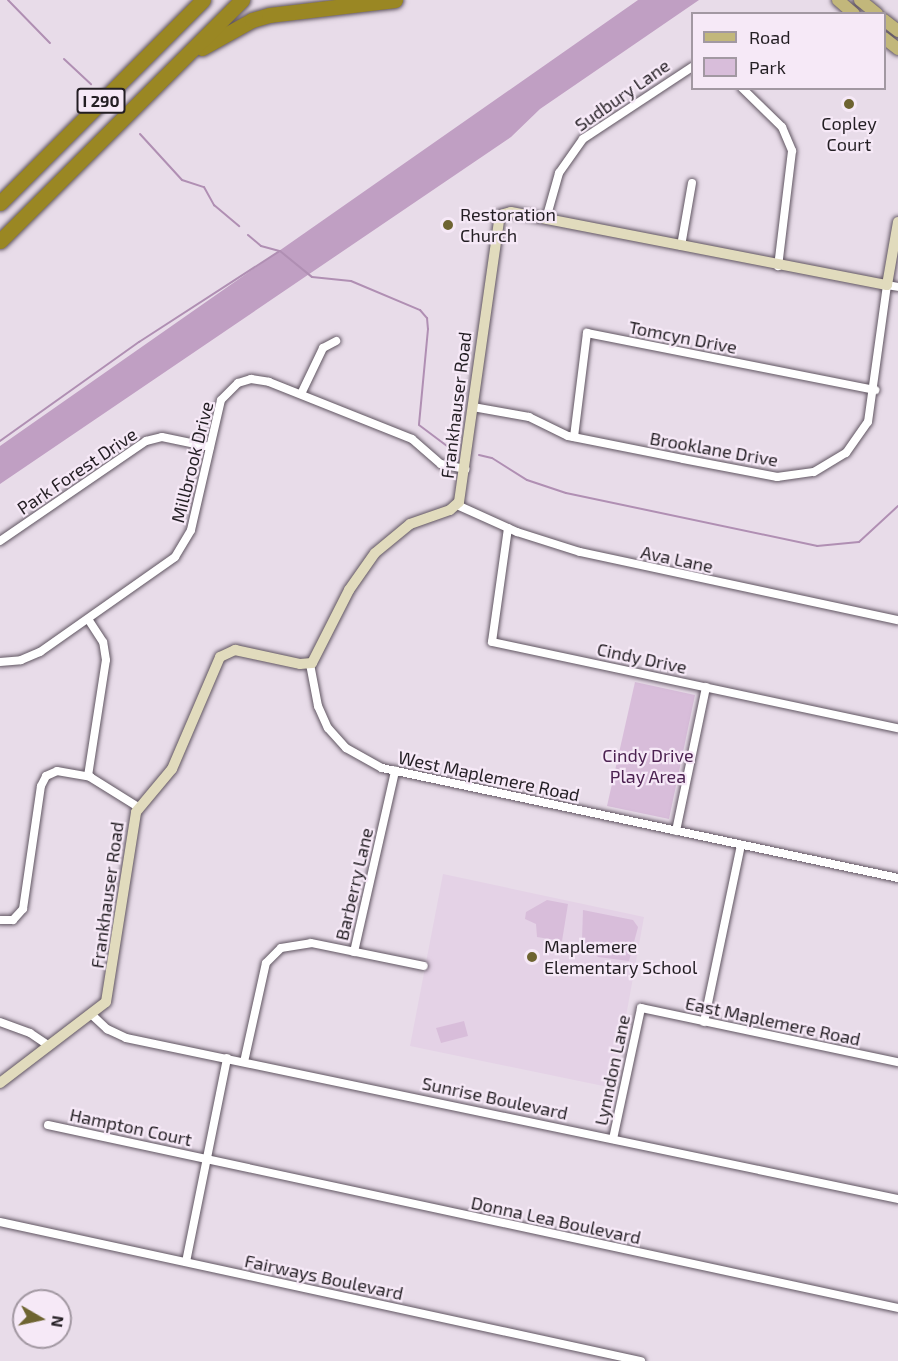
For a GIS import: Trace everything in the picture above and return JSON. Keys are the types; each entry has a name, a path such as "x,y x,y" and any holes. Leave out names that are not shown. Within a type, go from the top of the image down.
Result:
{"highway":[{"path":"162,39 189,0"},
{"name":"I 290","path":"0,203 203,0"},
{"name":"I 290","path":"0,241 242,0"},
{"path":"168,73 214,40 252,20 395,0"}],"main road":[{"path":"838,0 852,12"},
{"path":"860,0 875,12"},
{"path":"886,21 898,31"},
{"path":"886,39 898,49"}],"street":[{"name":"Sudbury Lane","path":"546,219 559,173 584,139 691,68"},
{"path":"744,90 782,127 792,151 778,266"},
{"path":"681,246 692,183"},
{"name":"Frankhauser Road","path":"0,1083 92,1015 109,994 138,807 172,769 222,655 235,650 310,664 349,590 375,554 410,524 457,505 465,469 498,220 508,212 778,266 898,287"},
{"path":"886,285 898,222"},
{"name":"Brooklane Drive","path":"473,406 529,417 574,437 777,477 802,476 826,467 855,444 868,422 875,390 886,285"},
{"name":"Tomcyn Drive","path":"574,437 587,333 875,390"},
{"path":"301,394 323,348 336,341"},
{"name":"Millbrook Drive","path":"0,662 32,656 88,619 182,549 191,530 221,400 238,383 260,380 301,394 412,439 441,464 465,469"},
{"name":"Park Forest Drive","path":"0,541 146,441 162,437 210,447"},
{"name":"Ava Lane","path":"457,505 508,528 603,558 898,620"},
{"name":"Cindy Drive","path":"508,528 492,642 898,728"},
{"path":"88,619 103,642 106,660 88,776"},
{"name":"West Maplemere Road","path":"310,664 318,706 336,739 369,763 395,771 898,878"},
{"path":"676,831 706,687"},
{"path":"0,920 13,920 23,909 43,781 57,771 88,776 138,807"},
{"name":"Barberry Lane","path":"244,1062 266,963 274,952 290,944 306,942 354,952 395,771"},
{"path":"704,1022 741,845"},
{"path":"354,952 424,966"},
{"name":"East Maplemere Road","path":"641,1008 898,1062"},
{"name":"Lynndon Lane","path":"613,1139 641,1008"},
{"name":"Sunrise Boulevard","path":"92,1015 107,1029 126,1038 898,1199"},
{"path":"0,1022 30,1033 49,1046"},
{"path":"186,1262 227,1058"},
{"name":"Hampton Court","path":"48,1125 207,1159"},
{"name":"Donna Lea Boulevard","path":"207,1159 898,1308"},
{"name":"Fairways Boulevard","path":"0,1222 641,1361"}],"shaded area":[{"path":"638,0 699,0 540,109 511,137 0,484 0,446"},
{"name":"Maplemere Elementary School","path":"443,874 644,917 613,1088 410,1046"}],"green space":[{"name":"Cindy Drive Play Area","path":"635,682 695,695 669,819 607,806"},
{"path":"547,900 568,904 562,941 537,937 536,924 525,919 526,912"},
{"path":"583,910 633,920 638,927 629,961 598,957 582,940"},
{"path":"464,1021 468,1036 441,1043 436,1028"}],"waterway":[{"path":"8,0 50,43"},
{"path":"64,59 91,84"},
{"path":"140,134 182,180 204,187 214,205 239,226"},
{"path":"248,235 261,246 280,251 312,277 351,281 420,310 427,318 428,329 419,425 455,452"},
{"path":"0,441 139,342 278,252"},
{"path":"479,455 492,458 527,480 566,493 817,546 859,542 898,506"}],"place":[{"name":"Copley Court","path":"849,104"},
{"name":"Restoration Church","path":"448,225"},
{"name":"Maplemere Elementary School","path":"532,957"}]}
